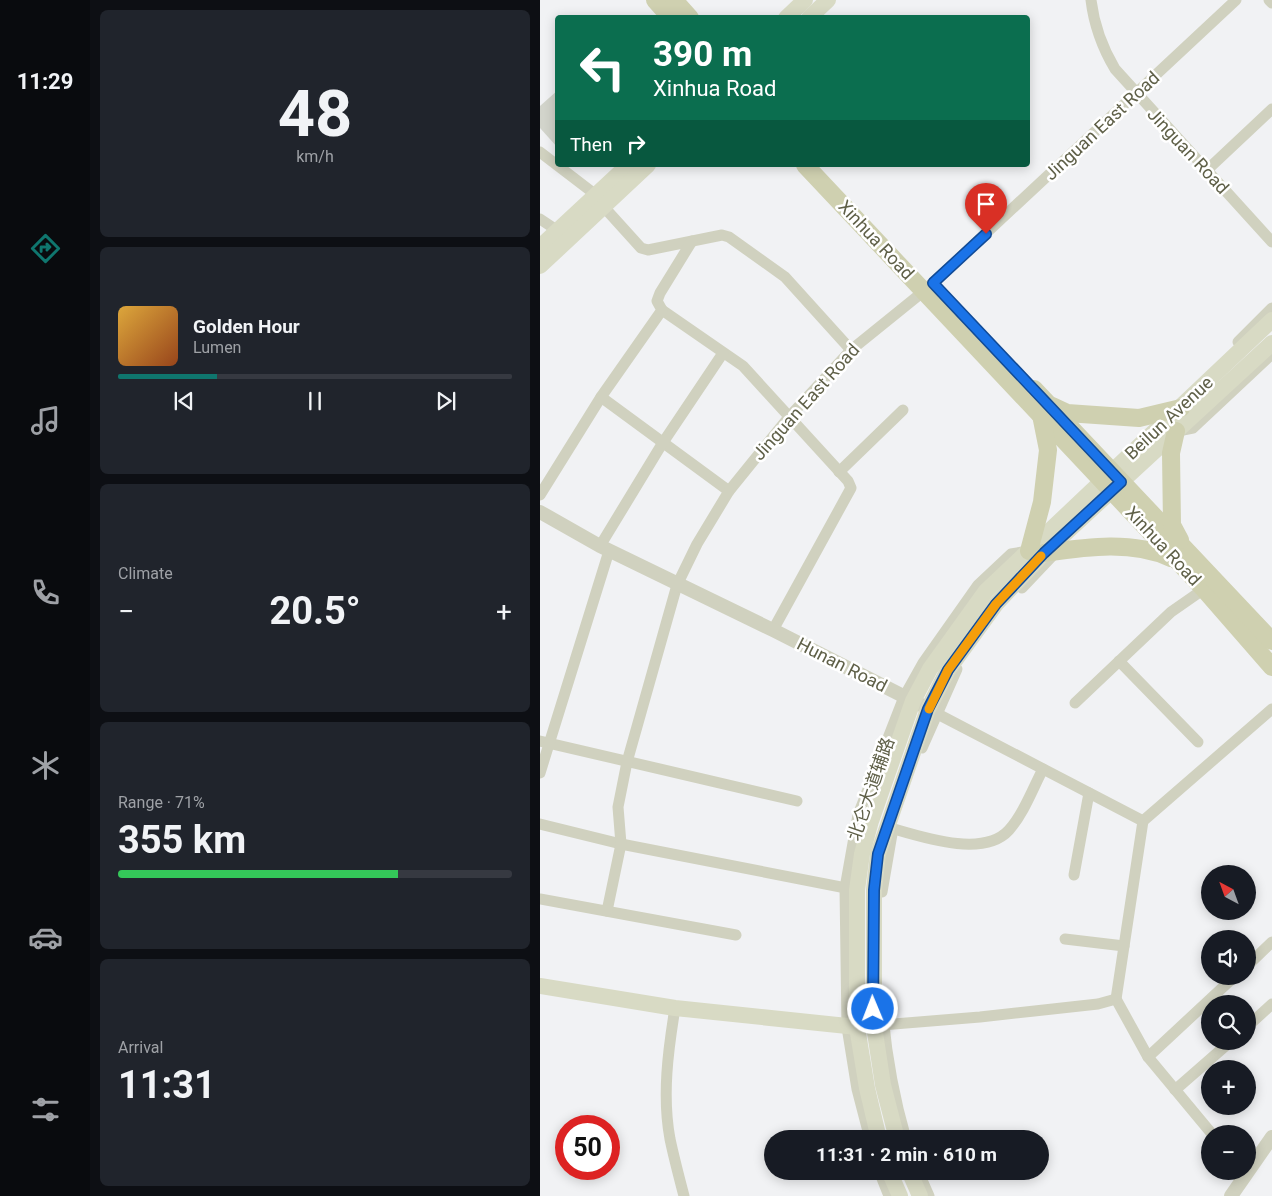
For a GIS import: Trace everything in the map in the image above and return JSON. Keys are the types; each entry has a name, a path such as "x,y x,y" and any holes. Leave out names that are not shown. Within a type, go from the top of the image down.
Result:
{"main road":[{"path":"655,0 668,15"},
{"path":"674,0 687,15"},
{"path":"789,15 805,0"},
{"path":"812,15 828,0"},
{"path":"540,266 600,200 626,167"},
{"path":"540,247 558,231 645,167"},
{"name":"Xinhua Road","path":"807,167 929,287"},
{"name":"Xinhua Road","path":"824,167 929,287 1183,557 1272,641"},
{"name":"Beilun Avenue","path":"877,1130 852,1027 851,889 909,699 986,591 1043,552 1085,515 1138,447 1272,320"},
{"name":"Beilun Avenue","path":"895,1130 883,1085 878,1026 874,890 878,854 890,828 948,670 991,612 1043,552 1112,481 1176,431 1272,343"},
{"path":"1181,408 1139,418 1045,410 1048,450 1042,502 1043,552 1090,547 1128,548 1153,550 1183,557"},
{"path":"1176,431 1171,453 1172,525 1183,557"},
{"name":"Xinhua Road","path":"1183,557 1204,589 1272,666"},
{"path":"540,986 675,1008 852,1027"},
{"path":"893,1180 900,1196"},
{"path":"913,1180 920,1196"}],"street":[{"name":"Jinguan Road","path":"1091,0 1103,49 1114,69 1272,242"},
{"name":"Jinguan East Road","path":"607,911 621,844 618,806 627,762 678,585 697,544 729,491 789,417 851,350 929,287 1236,0"},
{"path":"1269,0 1272,3"},
{"path":"1206,171 1272,109"},
{"path":"540,152 555,164"},
{"path":"559,167 600,200 641,248 656,249 722,235 730,237 785,277 851,350"},
{"path":"540,219 558,231"},
{"path":"692,242 660,293 657,301 662,310 743,366 839,472 851,488 773,630"},
{"path":"1138,447 1162,412 1272,308"},
{"path":"540,495 601,397 662,310"},
{"path":"540,773 545,742 604,549 662,444 723,353"},
{"path":"1176,431 1192,428 1272,354"},
{"path":"601,397 662,444 729,491"},
{"path":"839,472 903,410"},
{"name":"Hunan Road","path":"540,512 604,549 773,630 1144,821"},
{"path":"1075,703 1172,612 1204,589"},
{"path":"1119,661 1198,742"},
{"path":"1205,1125 1148,1057 1116,999 1144,821 1272,709"},
{"path":"545,742 798,800"},
{"path":"890,828 964,844 986,843 1008,831 1043,769"},
{"path":"1074,875 1089,793"},
{"path":"540,824 621,844 851,889"},
{"path":"540,899 736,935"},
{"path":"1065,939 1124,946"},
{"path":"1256,957 1272,942"},
{"path":"1148,1057 1225,985"},
{"path":"868,1130 857,1089 852,1027 980,1017 1098,1004 1116,999"},
{"path":"1256,1019 1272,1004"},
{"path":"675,1008 667,1070 667,1104 670,1139 684,1196"},
{"path":"878,1026 904,1130"},
{"path":"1176,1090 1220,1050"},
{"path":"1256,1157 1272,1137"},
{"path":"883,1180 889,1196"},
{"path":"922,1180 929,1196"},
{"path":"1231,1196 1239,1180"}],"building":[{"path":"555,93 555,145 540,128 540,106"}],"slow traffic":[{"path":"929,709 948,670 996,604 1041,556"}],"route":[{"path":"873,1009 874,890 878,854 928,709 948,670 996,604 1044,553 1121,482 1085,441 933,283 986,234"}]}
